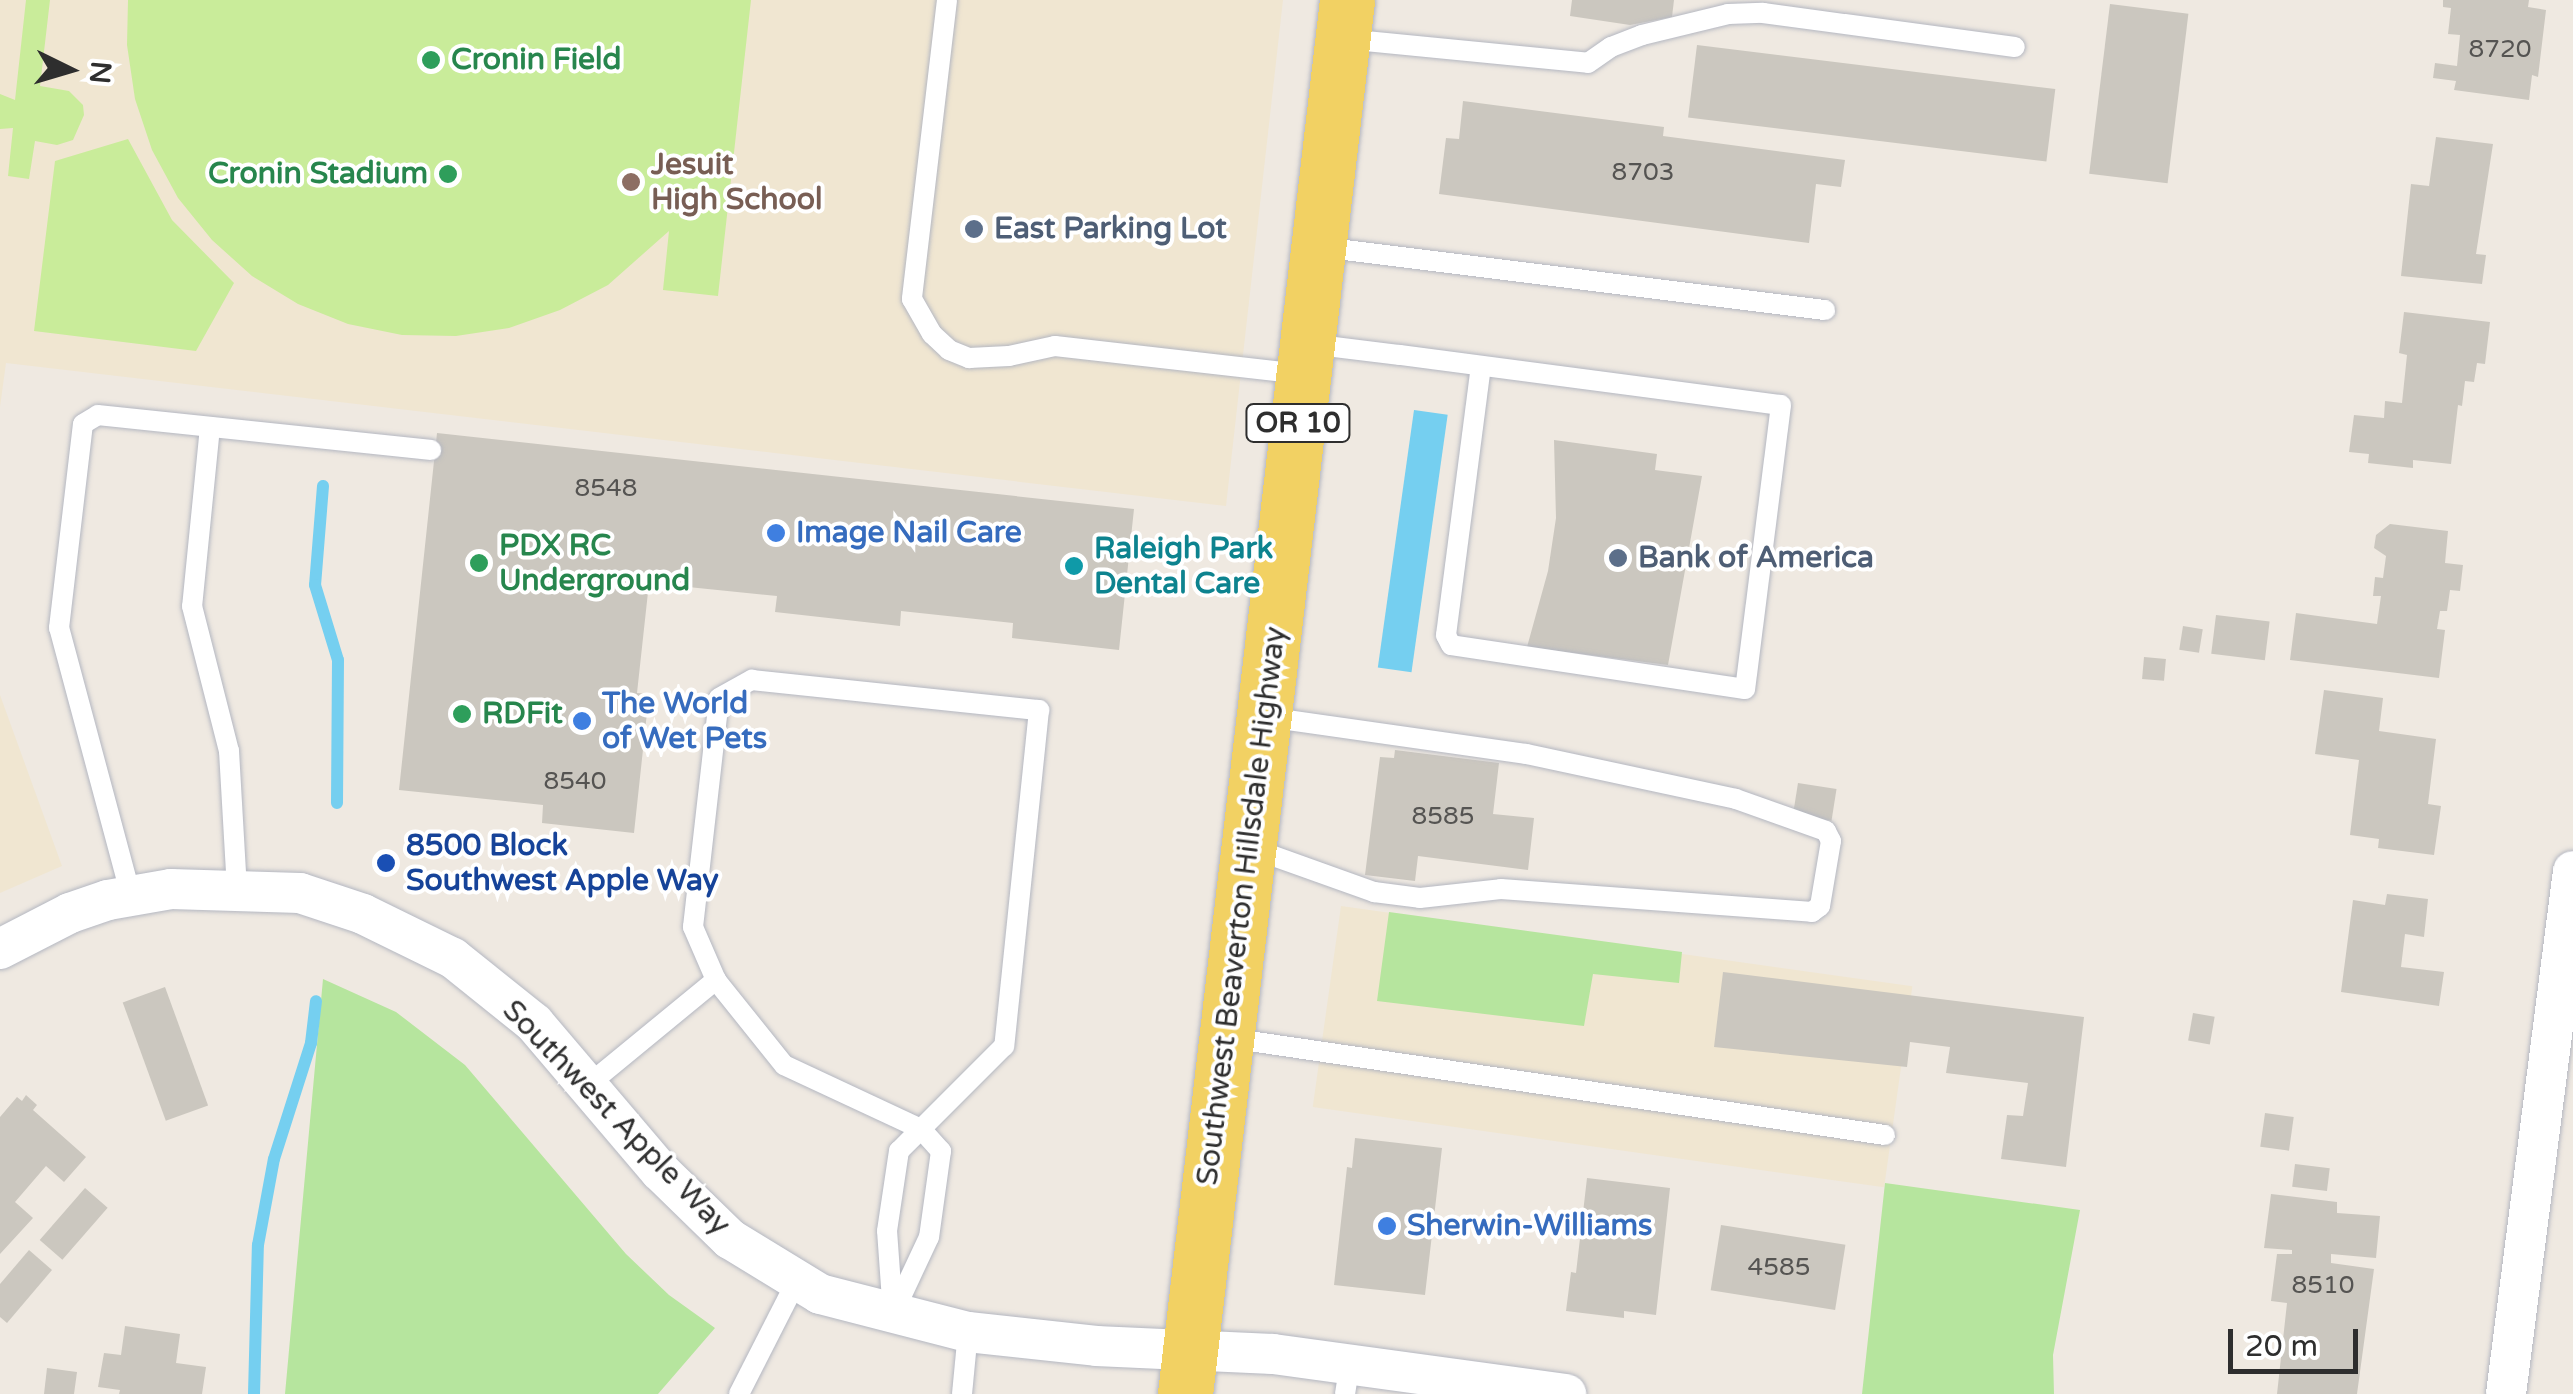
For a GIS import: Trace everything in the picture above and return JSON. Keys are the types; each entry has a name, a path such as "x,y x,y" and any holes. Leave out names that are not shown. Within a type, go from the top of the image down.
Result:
{"main road":[{"name":"Southwest Beaverton Hillsdale Highway","path":"1188,1372 1345,19"}],"street":[{"path":"2506,1394 2573,871"},
{"name":"Southwest Apple Way","path":"0,949 70,913 131,896 171,889 237,888 300,894 453,958 534,1023 660,1171 730,1239 820,1294 968,1332 1094,1346 1188,1372 1566,1394"}],"lane":[{"path":"947,0 912,299 932,334 949,350 970,358 1009,356 1055,346 1482,366 1781,405 1744,689 1451,645 1446,635 1482,366"},
{"path":"1345,19 1588,63 1610,47 1642,35 1728,14 1763,13 2015,46"},
{"path":"1319,247 1826,310"},
{"path":"131,896 59,628 83,424 98,414 430,450"},
{"path":"210,427 192,606 228,751 237,888"},
{"path":"893,1314 887,1231 899,1152 921,1129 1004,1046 1039,710 752,680 719,698 693,928 716,980 784,1065 921,1129 941,1151 929,1238 893,1314"},
{"path":"1249,847 1322,877 1374,892 1420,898 1502,889 1812,912 1820,906 1831,841 1826,831 1717,795 1526,754 1264,716"},
{"path":"588,1085 716,980"},
{"path":"1226,1038 1885,1136"},
{"path":"739,1394 797,1280"},
{"path":"962,1394 968,1332"}],"shaded area":[{"name":"Jesuit High School","path":"0,0 1283,0 1226,506 6,363 0,407"},
{"path":"0,695 62,866 0,893"},
{"path":"1341,906 1912,986 1884,1187 1313,1107"}],"green space":[{"path":"26,0 50,0 40,86 69,91 83,105 84,115 73,140 57,145 35,141 29,179 8,176 13,128 0,129 0,94 15,100"},
{"name":"Cronin Stadium","path":"128,0 751,0 718,296 663,290 669,231 608,285 560,310 509,328 456,336 402,335 348,324 298,304 252,276 212,240 178,198 152,150 135,99 127,45"},
{"path":"128,139 172,220 234,283 196,351 34,331 55,161"},
{"path":"1389,912 1682,952 1679,983 1593,974 1584,1026 1377,1001"},
{"path":"323,979 396,1012 465,1065 626,1254 669,1295 715,1328 658,1394 285,1394"},
{"path":"1885,1183 2080,1210 2053,1355 2054,1394 1862,1394"}],"water":[{"path":"1414,410 1448,415 1411,672 1378,667"}],"building":[{"path":"1572,0 1674,0 1672,17 1630,25 1570,16"},
{"path":"2443,0 2529,0 2528,7 2546,10 2538,77 2532,75 2529,100 2454,90 2456,81 2433,78 2435,63 2457,66 2460,35 2448,34 2451,8 2443,7"},
{"path":"2110,4 2188,14 2168,183 2089,174"},
{"path":"1697,45 2055,89 2046,161 1688,117"},
{"path":"1463,101 1664,127 1663,136 1845,160 1841,187 1816,184 1809,243 1439,194 1446,138 1459,139"},
{"path":"2436,137 2493,144 2476,254 2486,255 2482,284 2401,276 2411,184 2429,186"},
{"path":"2404,312 2490,322 2485,364 2477,363 2474,382 2465,381 2462,406 2458,405 2451,464 2413,460 2413,468 2368,463 2369,454 2349,452 2354,415 2384,418 2385,401 2402,403 2407,355 2399,353"},
{"path":"437,433 1134,509 1119,650 1012,638 1013,623 901,611 900,626 775,612 777,596 649,583 637,693 649,694 634,833 542,823 543,805 399,790"},
{"name":"Bank of America","path":"1554,440 1657,454 1655,470 1702,476 1668,665 1527,647 1548,571 1556,518"},
{"path":"2390,524 2448,531 2445,563 2463,565 2460,591 2450,590 2447,611 2440,611 2437,629 2445,630 2439,678 2290,660 2296,613 2377,624 2381,596 2373,596 2375,577 2383,578 2386,556 2374,548 2376,535"},
{"path":"2216,615 2270,622 2265,660 2211,654"},
{"path":"2183,626 2203,629 2199,653 2179,650"},
{"path":"2144,657 2166,659 2164,681 2142,679"},
{"path":"2324,690 2383,698 2379,731 2436,739 2428,804 2441,806 2434,855 2378,848 2379,839 2350,835 2359,760 2315,754"},
{"path":"1395,750 1499,763 1493,814 1534,818 1528,870 1418,856 1415,881 1365,875 1380,757 1394,758"},
{"path":"1798,783 1837,789 1832,821 1793,815"},
{"path":"2387,894 2428,899 2424,937 2405,934 2401,967 2444,972 2439,1006 2341,992 2353,900 2385,905"},
{"path":"1723,972 2084,1017 2066,1167 2001,1159 2007,1115 2023,1116 2028,1083 1946,1073 1950,1047 1910,1042 1907,1067 1714,1047"},
{"path":"165,987 208,1105 166,1121 123,1002"},
{"path":"2193,1013 2215,1017 2210,1044 2188,1041"},
{"path":"26,1095 37,1105 33,1110 86,1157 64,1182 46,1166 15,1202 33,1218 0,1254 0,1117 17,1097 22,1101"},
{"path":"2265,1113 2294,1117 2289,1151 2260,1147"},
{"name":"Sherwin-Williams","path":"1355,1138 1442,1148 1425,1295 1334,1285 1347,1167 1352,1168"},
{"path":"2295,1164 2330,1168 2327,1191 2292,1187"},
{"path":"1587,1178 1670,1188 1656,1315 1624,1311 1624,1318 1566,1311 1571,1272 1576,1273"},
{"path":"85,1188 108,1208 62,1260 40,1240"},
{"path":"2271,1194 2337,1202 2337,1213 2380,1216 2376,1258 2331,1254 2331,1263 2374,1269 2357,1394 2277,1394 2287,1303 2271,1301 2277,1254 2292,1254 2292,1250 2264,1248"},
{"path":"1721,1225 1845,1245 1835,1310 1711,1290"},
{"path":"29,1250 52,1270 7,1323 0,1317 0,1284"},
{"path":"125,1326 180,1334 176,1363 206,1367 202,1394 119,1394 120,1390 98,1387 104,1353 121,1355"},
{"path":"47,1368 77,1372 74,1394 44,1394"}],"waterway":[{"path":"323,486 315,585 338,660 337,803"},
{"path":"254,1394 258,1245 274,1159 311,1043 316,1001"}],"place":[{"name":"Cronin Field","path":"431,60"},
{"name":"Cronin Stadium","path":"448,174"},
{"name":"Jesuit High School","path":"631,182"},
{"name":"East Parking Lot","path":"974,229"},
{"name":"Image Nail Care","path":"776,533"},
{"name":"Bank of America","path":"1618,558"},
{"name":"PDX RC Underground","path":"479,563"},
{"name":"Raleigh Park Dental Care","path":"1074,566"},
{"name":"RDFit","path":"462,714"},
{"name":"The World of Wet Pets","path":"582,721"},
{"name":"8500 Block Southwest Apple Way","path":"386,863"},
{"name":"Sherwin-Williams","path":"1387,1226"}]}
